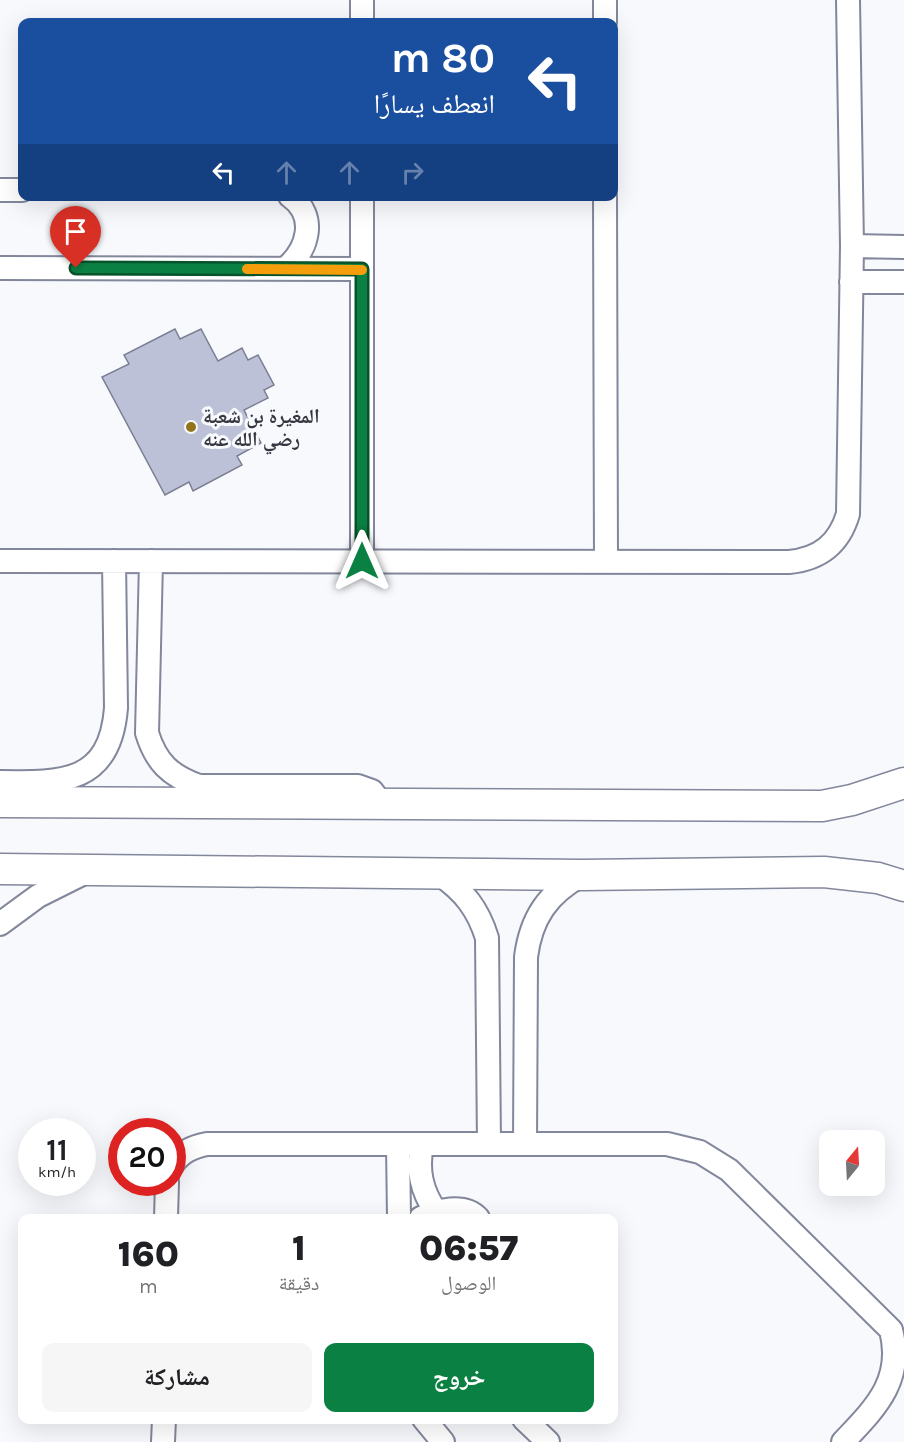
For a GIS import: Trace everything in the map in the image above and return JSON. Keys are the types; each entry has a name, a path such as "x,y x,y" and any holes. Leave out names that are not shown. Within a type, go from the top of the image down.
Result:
{"main road":[{"path":"0,802 822,806 852,800 904,783"},
{"path":"0,869 582,875 851,873 904,886"}],"street":[{"path":"362,0 362,18"},
{"path":"605,0 605,18"},
{"path":"0,561 789,562 806,560 821,554 834,543 843,530 848,514 852,246 848,0"},
{"path":"285,269 298,258 306,244 308,228 303,212 294,201"},
{"path":"362,201 362,561"},
{"path":"605,201 606,562"},
{"path":"852,246 904,247"},
{"path":"2,265 362,269"},
{"path":"851,282 904,282"},
{"path":"0,782 52,782 73,777 92,766 106,750 114,729 116,708 114,561"},
{"path":"151,561 147,733 153,752 164,768 180,779 199,786 358,786 372,791 381,803"},
{"path":"0,924 38,896 89,870"},
{"path":"439,874 457,886 471,901 488,938 489,1144"},
{"path":"525,1143 528,936 536,916 548,899 564,885 582,875"},
{"path":"186,1151 194,1146 207,1143 525,1143 684,1146 716,1160 729,1170 891,1330 897,1342 900,1355 896,1382 889,1393 843,1442"},
{"path":"398,1144 399,1214"},
{"path":"422,1144 419,1158 422,1187 429,1214"},
{"path":"166,1214 167,1196"},
{"path":"438,1214 466,1211 471,1214"},
{"path":"163,1442 164,1424"},
{"path":"428,1424 443,1442"},
{"path":"529,1424 548,1442"}],"building":[{"name":"المغيرة بن شعبة رضي الله عنه","path":"175,329 180,339 201,329 218,361 242,348 248,360 258,355 274,385 264,390 268,398 244,410 261,443 237,456 242,465 193,491 189,482 165,495 102,377 129,364 124,355"}],"slow traffic":[{"path":"247,269 362,270"}],"place":[{"name":"المغيرة بن شعبة رضي الله عنه","path":"191,427"}],"route":[{"path":"76,268 362,269 362,561"}]}
